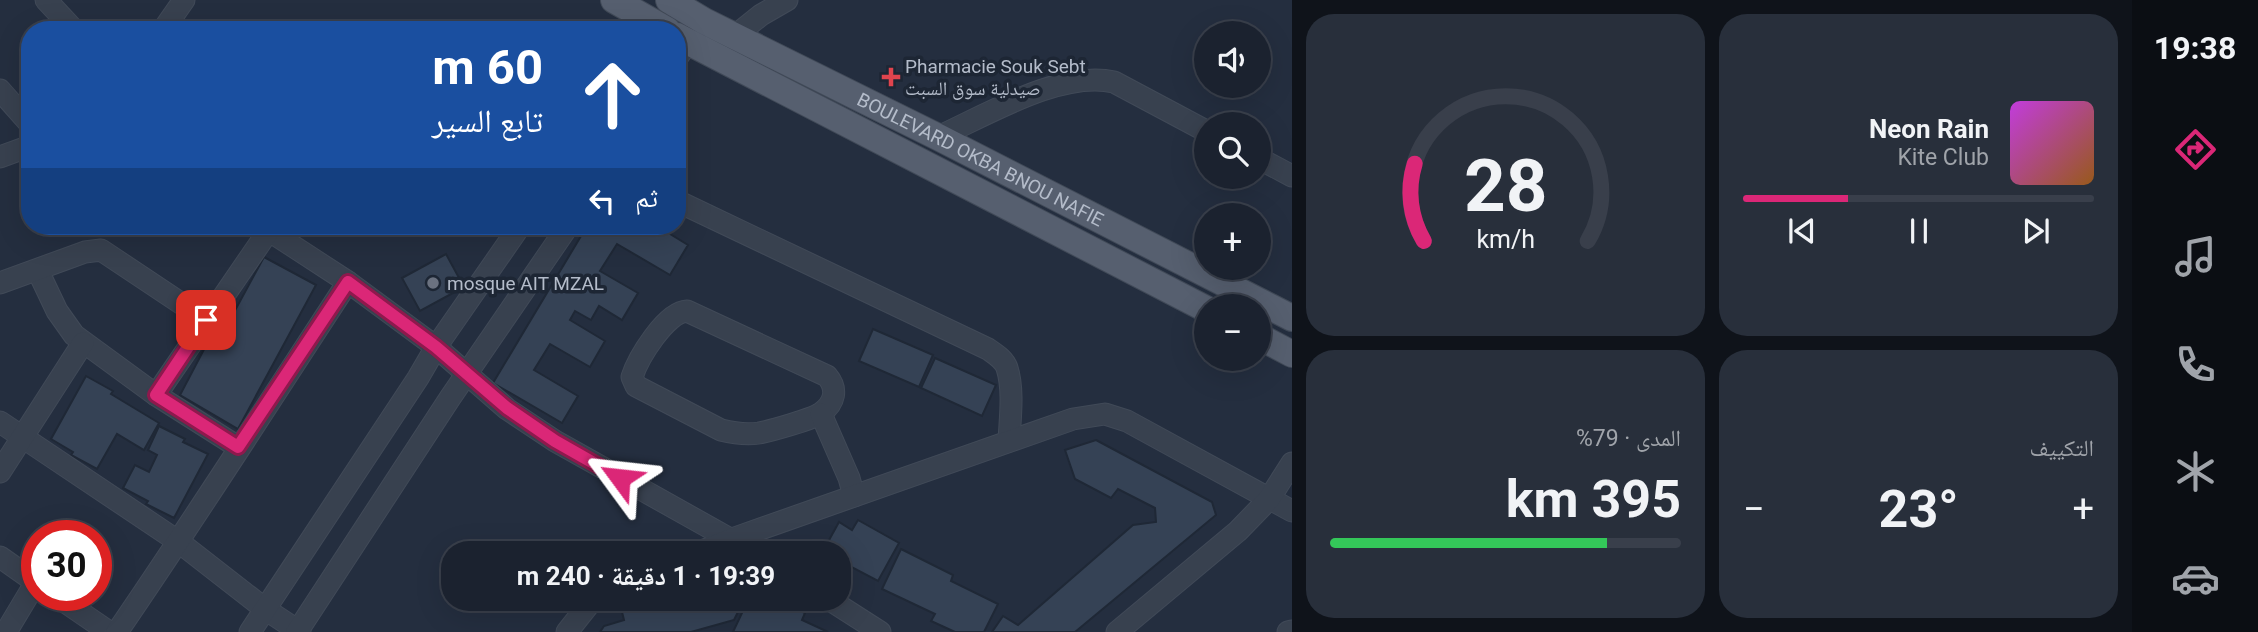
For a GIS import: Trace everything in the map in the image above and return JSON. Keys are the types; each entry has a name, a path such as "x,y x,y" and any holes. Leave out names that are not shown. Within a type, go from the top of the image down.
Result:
{"main road":[{"name":"BOULEVARD OKBA BNOU NAFIE","path":"614,0 651,21"},
{"name":"BOULEVARD OKBA BNOU NAFIE","path":"672,2 674,21"},
{"name":"BOULEVARD OKBA BNOU NAFIE","path":"686,35 736,36 1292,318"},
{"name":"BOULEVARD OKBA BNOU NAFIE","path":"686,40 1194,303"},
{"path":"1271,344 1292,354"}],"street":[{"path":"46,0 66,21"},
{"path":"169,21 184,0"},
{"path":"736,36 761,15 786,0"},
{"path":"938,137 1041,90 1078,80 1098,78 1114,82 1194,125"},
{"path":"0,90 21,114"},
{"path":"0,157 21,149"},
{"path":"1271,165 1292,176"},
{"path":"686,205 988,349 1001,358 1007,368 1009,441"},
{"path":"156,395 261,235"},
{"path":"276,235 348,282 436,347 507,408 555,441 737,541"},
{"path":"250,632 418,379 436,347 514,235"},
{"path":"0,422 179,542 298,632 466,374 562,235"},
{"path":"0,284 85,252 101,250 206,320"},
{"path":"38,271 57,311 83,343 156,395 238,447"},
{"path":"117,632 179,542 238,447 348,282"},
{"path":"687,311 827,376 834,388 834,395 821,414 758,433 734,434 721,430 636,386 632,377 636,364 665,323 678,312 687,311"},
{"path":"0,472 83,343"},
{"path":"821,414 854,496"},
{"path":"725,541 1073,419 1105,414 1127,421 1292,511"},
{"path":"1117,632 1238,531 1269,499 1292,463"},
{"path":"0,557 21,572"},
{"path":"6,632 21,607"},
{"path":"79,611 110,632"},
{"path":"567,632 584,611"},
{"path":"847,611 880,632"}],"building":[{"path":"582,235 672,235 688,245 670,275 617,244 600,271 638,293 622,320 599,306 591,320 575,311 570,320 605,341 590,367 550,344 534,370 578,396 562,423 493,383"},
{"name":"mosque AIT MZAL","path":"446,254 464,287 420,311 402,278"},
{"path":"264,257 316,285 238,429 180,395 211,336 219,340"},
{"path":"873,329 933,355 919,387 859,361"},
{"path":"935,358 996,385 982,416 921,388"},
{"path":"86,376 159,423 144,450 117,434 97,469 71,455 73,452 51,439"},
{"path":"159,426 208,454 174,518 146,504 148,501 123,488 135,465 149,472 157,455 148,450"},
{"path":"1096,440 1212,502 1216,515 1075,632 992,632 1003,616 1018,625 1133,525 1156,522 1155,508 1118,489 1111,498 1075,479 1065,450"},
{"path":"858,520 899,543 878,581 851,567 851,541 829,541 839,522 852,530"},
{"path":"901,549 953,575 951,581 998,604 984,632 955,632 931,621 935,614 882,589"},
{"path":"622,611 738,611 734,620 691,632 600,632 604,626 624,620"},
{"path":"743,611 801,611 805,613 802,620 828,632 733,632"}],"place":[{"name":"Pharmacie Souk Sebt صيدلية سوق السبت","path":"891,77"},
{"name":"mosque AIT MZAL","path":"433,283"}],"route":[{"path":"206,320 156,395 238,447 348,282 436,347 507,408 555,441 620,478"}]}
